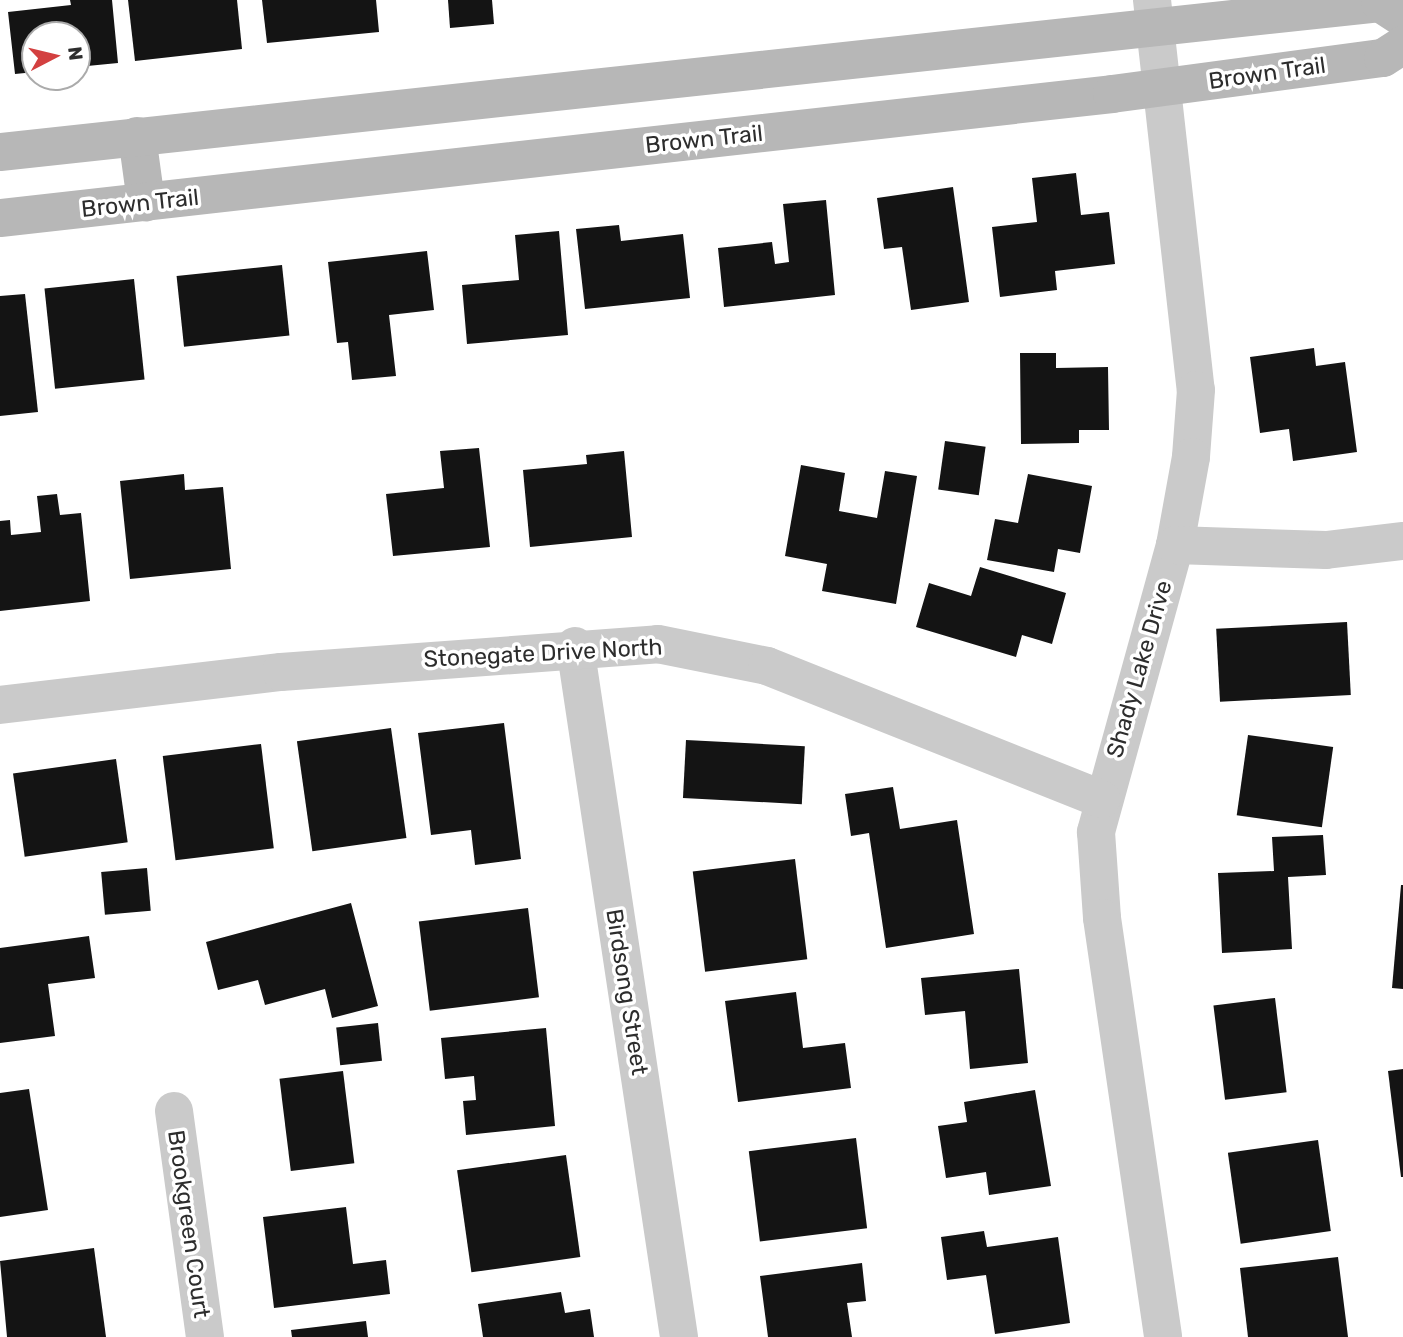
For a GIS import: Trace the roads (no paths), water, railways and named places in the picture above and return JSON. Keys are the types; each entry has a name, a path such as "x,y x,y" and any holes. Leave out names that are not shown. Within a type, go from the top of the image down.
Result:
{"street":[{"path":"0,152 1153,15 1380,3 1403,18"},
{"name":"Shady Lake Drive","path":"1153,15 1196,390 1191,457 1175,545 1102,799 1096,832 1102,918 1163,1337"},
{"name":"Brown Trail","path":"0,218 1162,87 1383,58 1403,45"},
{"path":"137,136 146,202"},
{"path":"1175,545 1326,550 1403,541"},
{"name":"Stonegate Drive North","path":"0,705 281,672 575,646 658,644 767,666 1102,799"},
{"name":"Birdsong Street","path":"575,646 679,1337"},
{"name":"Brookgreen Court","path":"174,1111 205,1337"}]}
